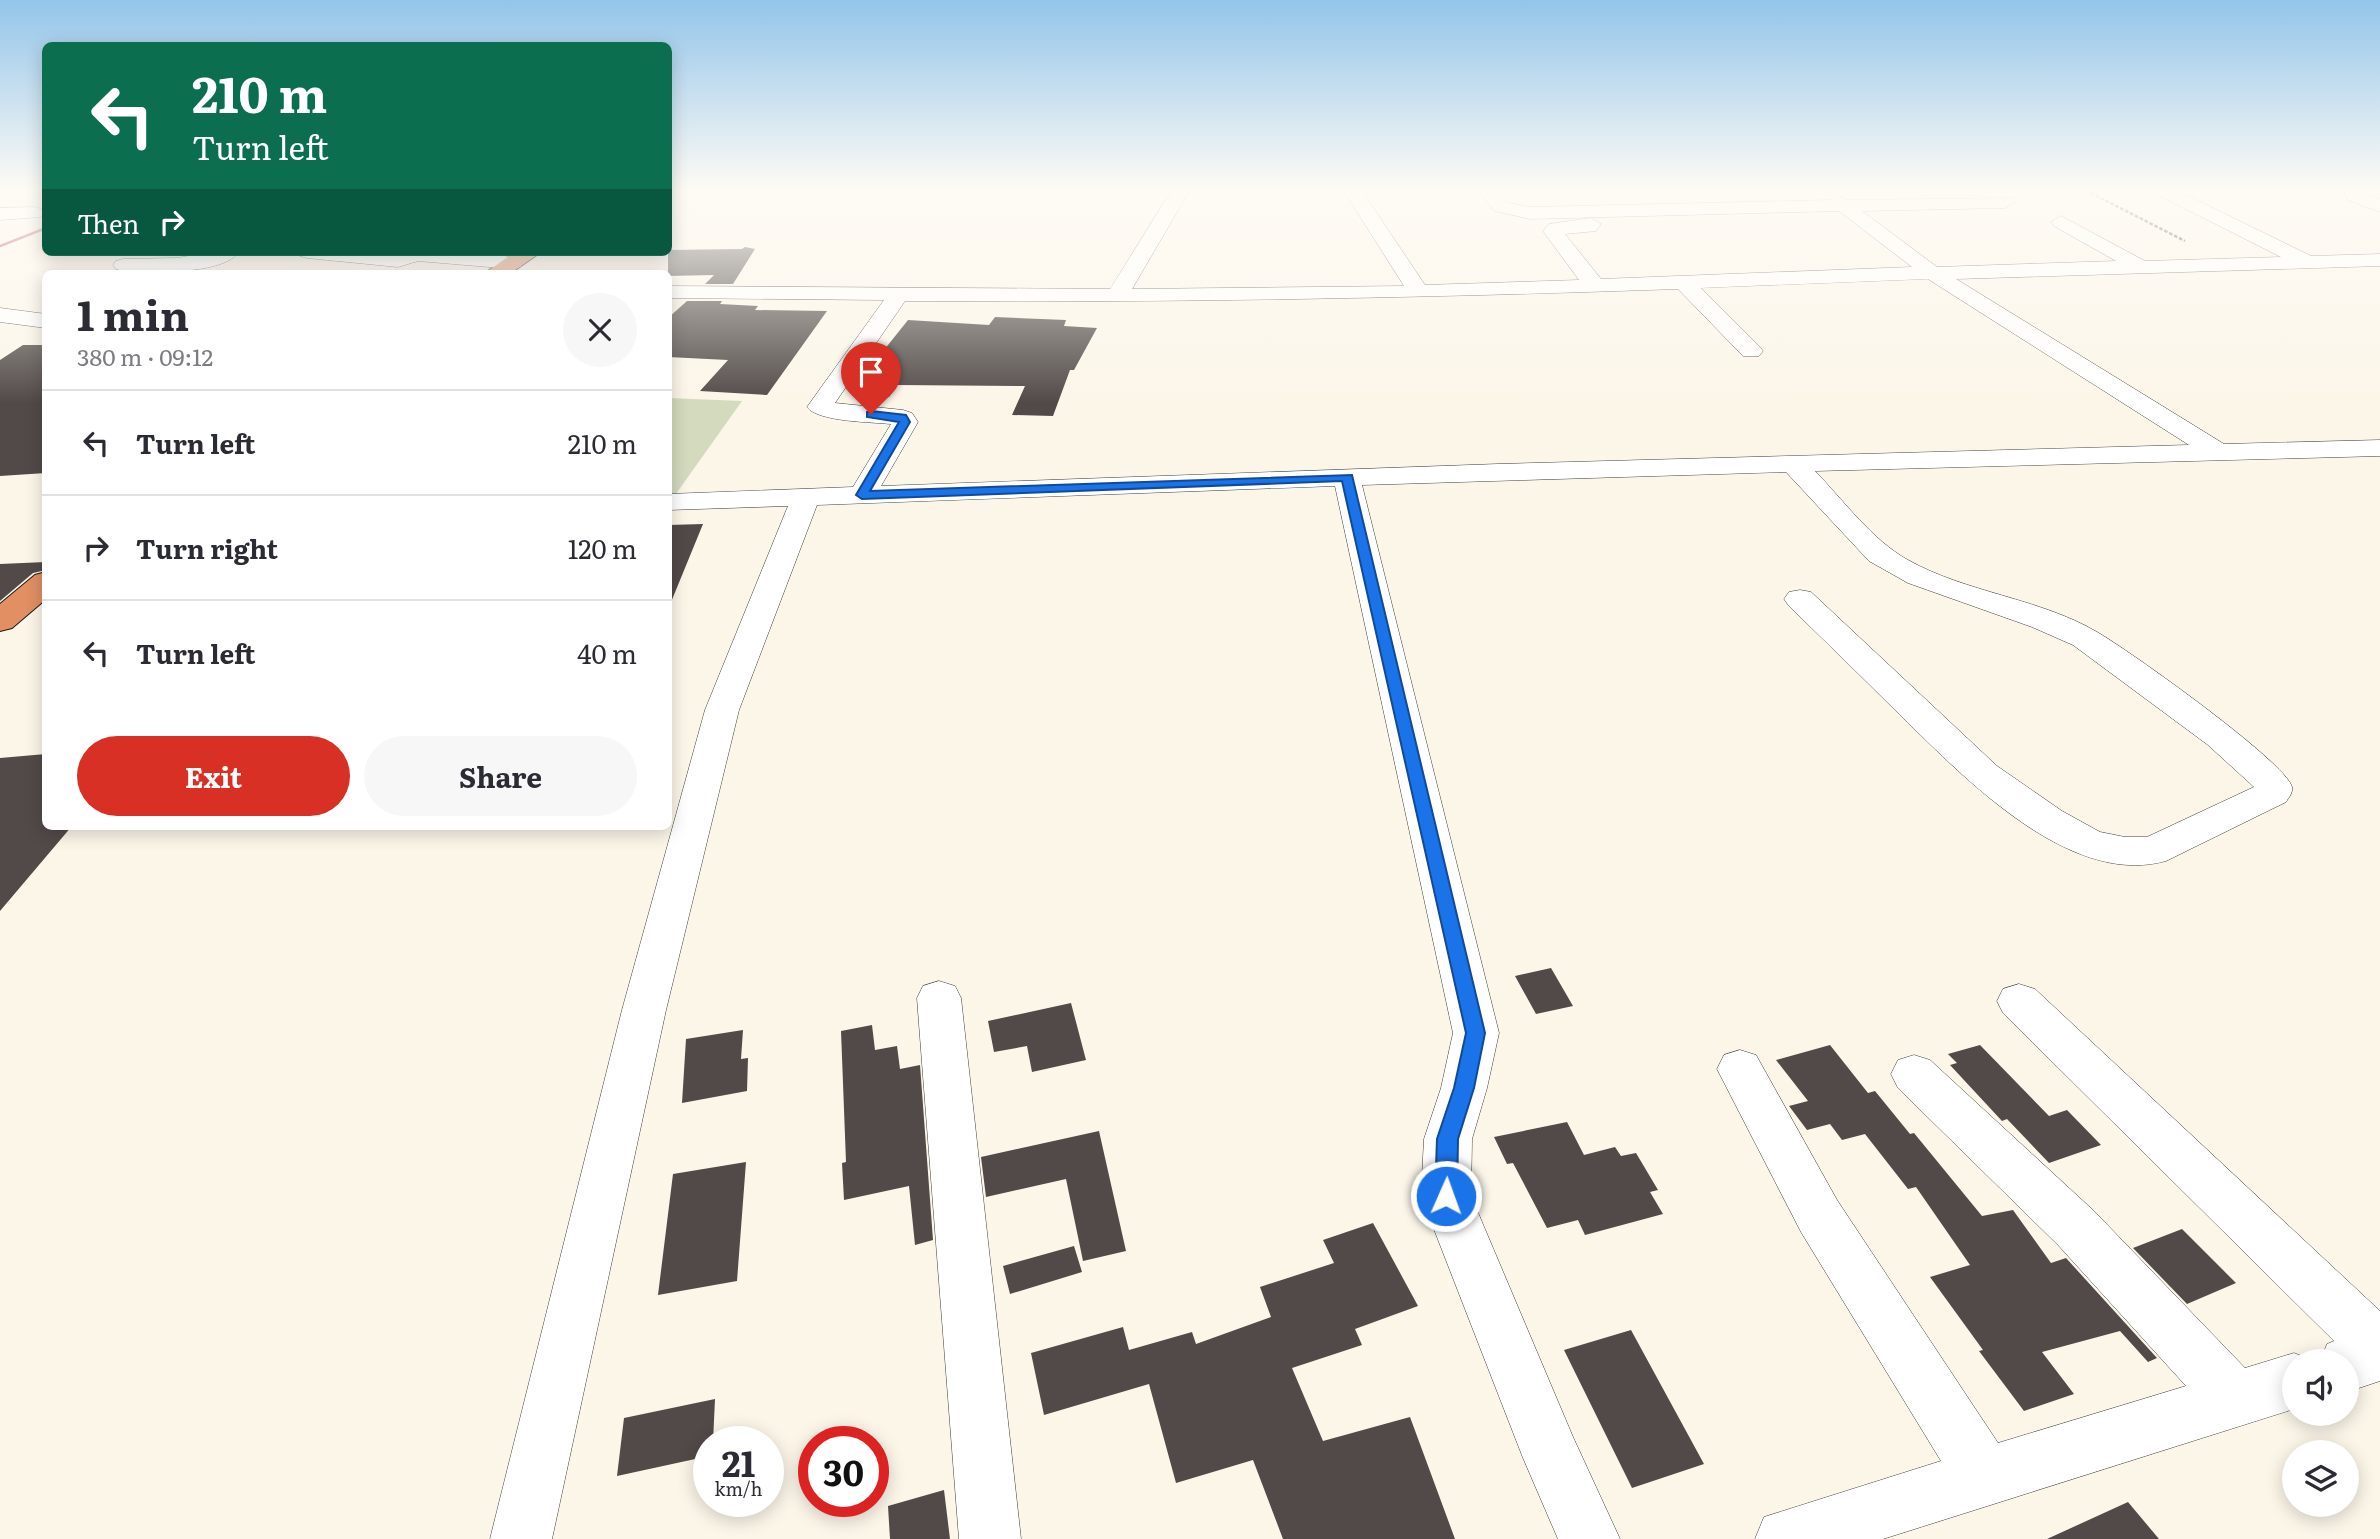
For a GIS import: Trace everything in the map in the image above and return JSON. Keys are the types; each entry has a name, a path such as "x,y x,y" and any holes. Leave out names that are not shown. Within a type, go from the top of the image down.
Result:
{"highway":[{"path":"0,621 42,585"}],"street":[{"path":"117,269 191,264 210,260"},
{"path":"475,260 513,263"},
{"path":"1116,296 1138,260"},
{"path":"1398,260 1419,292"},
{"path":"1575,260 1595,286"},
{"path":"1915,260 2220,453"},
{"path":"2127,260 2140,267"},
{"path":"2304,260 2308,262"},
{"path":"672,292 1116,296 1419,292 2380,260"},
{"path":"1683,282 1751,351"},
{"path":"862,495 905,422 902,418 820,407 899,294"},
{"path":"0,315 42,320"},
{"path":"672,502 1348,478 2380,448"},
{"path":"1794,465 1880,555 1919,577 2043,620 2085,638 2221,737 2267,778 2273,786 2273,793 2152,851 2124,851 2090,843 2048,820 1984,775 1800,599"},
{"path":"1348,478 1476,1033 1464,1088 1448,1139 1446,1196 1552,1458 1589,1539"},
{"path":"522,1539 644,1010 722,710 806,496"},
{"path":"939,998 990,1539"},
{"path":"2019,1001 2380,1348"},
{"path":"1740,1069 1819,1216 1986,1478"},
{"path":"1914,1074 2076,1228 2236,1399"},
{"path":"2359,1360 2380,1354"},
{"path":"1786,1539 1858,1530 1986,1478 2282,1385"}],"path":[{"path":"2221,260 2229,264"}],"green space":[{"path":"672,398 742,401 673,498"}],"building":[{"path":"668,260 748,260 733,284 705,284 714,275 672,276 672,270 668,270"},
{"path":"687,301 722,301 720,304 758,306 755,310 827,311 767,395 700,391 728,360 672,357 672,314"},
{"path":"995,317 1066,320 1064,326 1097,328 1074,370 1070,370 1053,416 1012,415 1025,386 897,385 889,397 858,396 880,360 876,360 908,320 989,325"},
{"path":"23,345 42,345 42,473 0,476 0,360"},
{"path":"703,524 672,600 672,525"},
{"path":"42,562 42,571 33,573 0,601 0,564"},
{"path":"42,754 42,830 69,830 0,911 0,758"},
{"path":"1551,968 1573,1006 1536,1014 1515,976"},
{"path":"1071,1003 1086,1060 1032,1072 1027,1046 994,1052 988,1021"},
{"path":"872,1025 875,1050 897,1046 900,1069 920,1065 933,1240 915,1245 909,1186 844,1200 842,1163 846,1162 841,1031"},
{"path":"743,1030 741,1059 748,1058 747,1091 682,1103 686,1039"},
{"path":"1830,1045 1868,1093 1875,1091 1910,1134 1914,1133 1982,1216 2013,1210 2051,1263 2066,1258 2157,1358 2148,1362 2120,1331 2042,1352 2074,1394 2024,1411 1979,1351 1983,1350 1930,1277 1970,1265 1916,1187 1908,1189 1865,1134 1842,1140 1830,1124 1807,1130 1789,1106 1808,1101 1776,1060"},
{"path":"1980,1045 2049,1116 2067,1110 2101,1145 2049,1163 2007,1119 2002,1121 1950,1065 1957,1063 1948,1054"},
{"path":"1567,1122 1584,1155 1615,1147 1621,1156 1636,1153 1658,1190 1650,1192 1663,1214 1585,1235 1578,1220 1547,1228 1513,1163 1507,1164 1494,1137"},
{"path":"1099,1131 1126,1251 1083,1261 1066,1179 986,1197 981,1157"},
{"path":"746,1162 737,1281 658,1295 673,1174"},
{"path":"1373,1223 1418,1306 1355,1329 1362,1345 1292,1368 1323,1441 1410,1417 1455,1539 1283,1539 1253,1460 1176,1483 1149,1384 1044,1415 1031,1353 1123,1327 1129,1350 1192,1332 1196,1344 1271,1317 1260,1287 1334,1263 1323,1240"},
{"path":"2182,1229 2236,1283 2187,1304 2133,1248"},
{"path":"1074,1246 1082,1272 1010,1294 1003,1266"},
{"path":"1631,1330 1704,1464 1632,1488 1564,1350"},
{"path":"715,1399 714,1426 693,1426 693,1459 617,1476 624,1418"},
{"path":"944,1490 950,1539 890,1539 889,1506"},
{"path":"2128,1502 2159,1539 2047,1539"}],"route":[{"path":"871,414 902,418 905,422 862,495 1348,478 1476,1033 1464,1088 1448,1139 1446,1196"}]}
